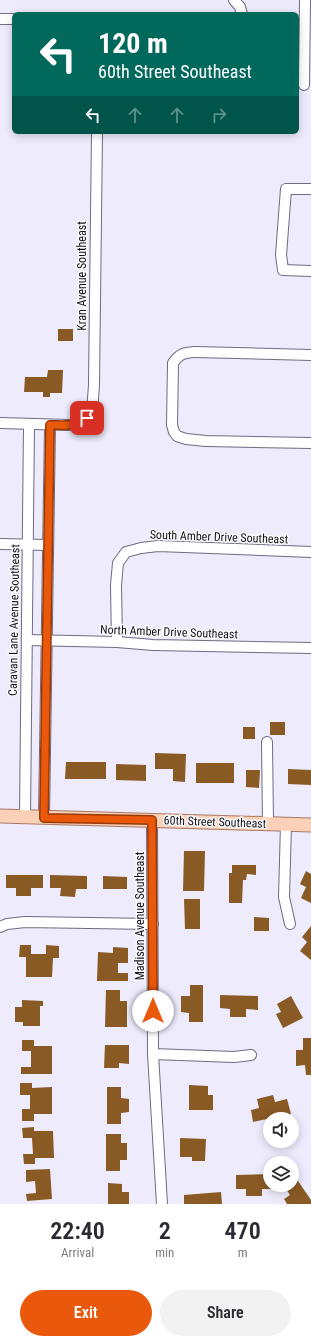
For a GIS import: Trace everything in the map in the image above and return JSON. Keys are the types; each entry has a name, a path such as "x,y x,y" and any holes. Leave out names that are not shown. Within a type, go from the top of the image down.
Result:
{"main road":[{"name":"60th Street Southeast","path":"0,816 311,825"}],"street":[{"path":"234,0 241,12"},
{"path":"304,85 305,0"},
{"path":"0,19 12,19"},
{"name":"Kran Avenue Southeast","path":"50,425 69,425 80,423 92,412 94,385 96,134"},
{"path":"311,189 286,189 281,255 283,270 311,271"},
{"path":"311,355 196,352 186,353 179,356 173,363 172,426 174,432 178,436 186,439 206,441 311,443"},
{"path":"0,423 50,425 44,818"},
{"name":"Caravan Lane Avenue Southeast","path":"25,817 29,424"},
{"path":"0,544 48,545"},
{"name":"South Amber Drive Southeast","path":"117,642 116,585 118,563 126,552 158,546 311,552"},
{"name":"North Amber Drive Southeast","path":"27,640 117,642 153,645 311,648"},
{"path":"267,742 268,824"},
{"name":"Madison Avenue Southeast","path":"152,820 154,924 153,1054 162,1204"},
{"path":"286,824 284,897 290,924"},
{"path":"0,927 7,924 25,922 154,924"},
{"path":"153,1054 234,1057 252,1055"}],"building":[{"path":"58,329 73,329 73,341 58,341"},
{"path":"48,370 63,370 62,393 50,393 50,397 43,397 43,392 24,392 25,377 47,377"},
{"path":"270,722 285,722 285,735 270,735"},
{"path":"243,727 255,727 255,739 243,739"},
{"path":"155,753 186,754 185,782 173,781 173,769 155,769"},
{"path":"66,762 106,762 106,779 65,779"},
{"path":"196,763 234,763 234,783 196,783"},
{"path":"116,764 146,765 146,781 116,780"},
{"path":"288,769 311,770 311,785 288,784"},
{"path":"246,770 260,770 259,788 246,787"},
{"path":"184,851 205,851 204,891 183,891"},
{"path":"232,865 256,865 256,875 247,874 246,880 243,880 242,903 229,903 229,873 232,873"},
{"path":"306,871 311,874 311,903 301,898 306,887 300,884"},
{"path":"6,875 43,875 43,888 31,888 31,896 16,896 16,888 6,888"},
{"path":"50,875 87,876 87,889 76,889 75,897 60,896 61,888 50,888"},
{"path":"103,876 127,877 127,889 103,889"},
{"path":"184,899 200,899 200,929 185,929"},
{"path":"254,917 269,918 269,931 254,931"},
{"path":"311,926 311,960 300,951 307,942 302,937"},
{"path":"20,945 31,945 31,954 46,954 46,945 59,946 59,958 53,958 52,977 26,977 26,957 19,957"},
{"path":"113,947 128,948 128,963 118,963 118,973 128,973 128,981 97,981 98,952 113,953"},
{"path":"190,985 203,985 203,1022 189,1022 189,1013 181,1012 181,996 190,996"},
{"path":"106,990 120,990 120,1001 127,1001 127,1027 105,1027"},
{"path":"220,995 258,996 258,1010 246,1009 246,1017 230,1017 230,1009 220,1008"},
{"path":"291,996 303,1018 283,1028 276,1014 281,1012 277,1004"},
{"path":"22,1000 43,1001 43,1006 40,1006 40,1026 23,1026 23,1022 15,1022 15,1007 22,1007"},
{"path":"303,1038 311,1038 311,1075 306,1075 305,1065 296,1066 296,1050 303,1050"},
{"path":"22,1040 34,1040 34,1046 52,1046 52,1074 21,1074 21,1067 31,1067 31,1051 22,1051"},
{"path":"105,1045 129,1045 129,1064 119,1063 119,1068 104,1068"},
{"path":"20,1083 32,1083 32,1088 52,1087 52,1114 34,1114 34,1121 22,1121 22,1109 30,1109 30,1095 20,1095"},
{"path":"189,1085 208,1086 208,1095 213,1095 213,1110 189,1110"},
{"path":"107,1087 121,1087 121,1098 129,1099 129,1112 121,1113 121,1124 107,1124"},
{"path":"273,1095 275,1102 287,1099 290,1112 263,1112 263,1120 253,1122 251,1110 259,1108 257,1099"},
{"path":"34,1127 34,1131 53,1131 54,1158 35,1158 35,1164 24,1164 23,1154 33,1154 32,1138 23,1138 22,1128"},
{"path":"106,1134 121,1134 121,1143 127,1143 127,1160 120,1160 120,1171 106,1171"},
{"path":"180,1138 206,1139 205,1161 192,1161 192,1157 180,1157"},
{"path":"50,1169 52,1199 27,1201 26,1194 36,1193 35,1181 26,1182 26,1170"},
{"path":"263,1174 262,1196 246,1196 246,1189 236,1189 236,1175"},
{"path":"299,1182 311,1200 311,1204 287,1204 284,1199 290,1195 288,1192 299,1192"},
{"path":"108,1183 122,1184 122,1192 129,1192 129,1204 108,1204"},
{"path":"221,1192 222,1204 184,1204 184,1195"}],"route":[{"path":"87,418 80,423 69,425 50,425 44,818 152,820 154,924 153,1011"}]}
